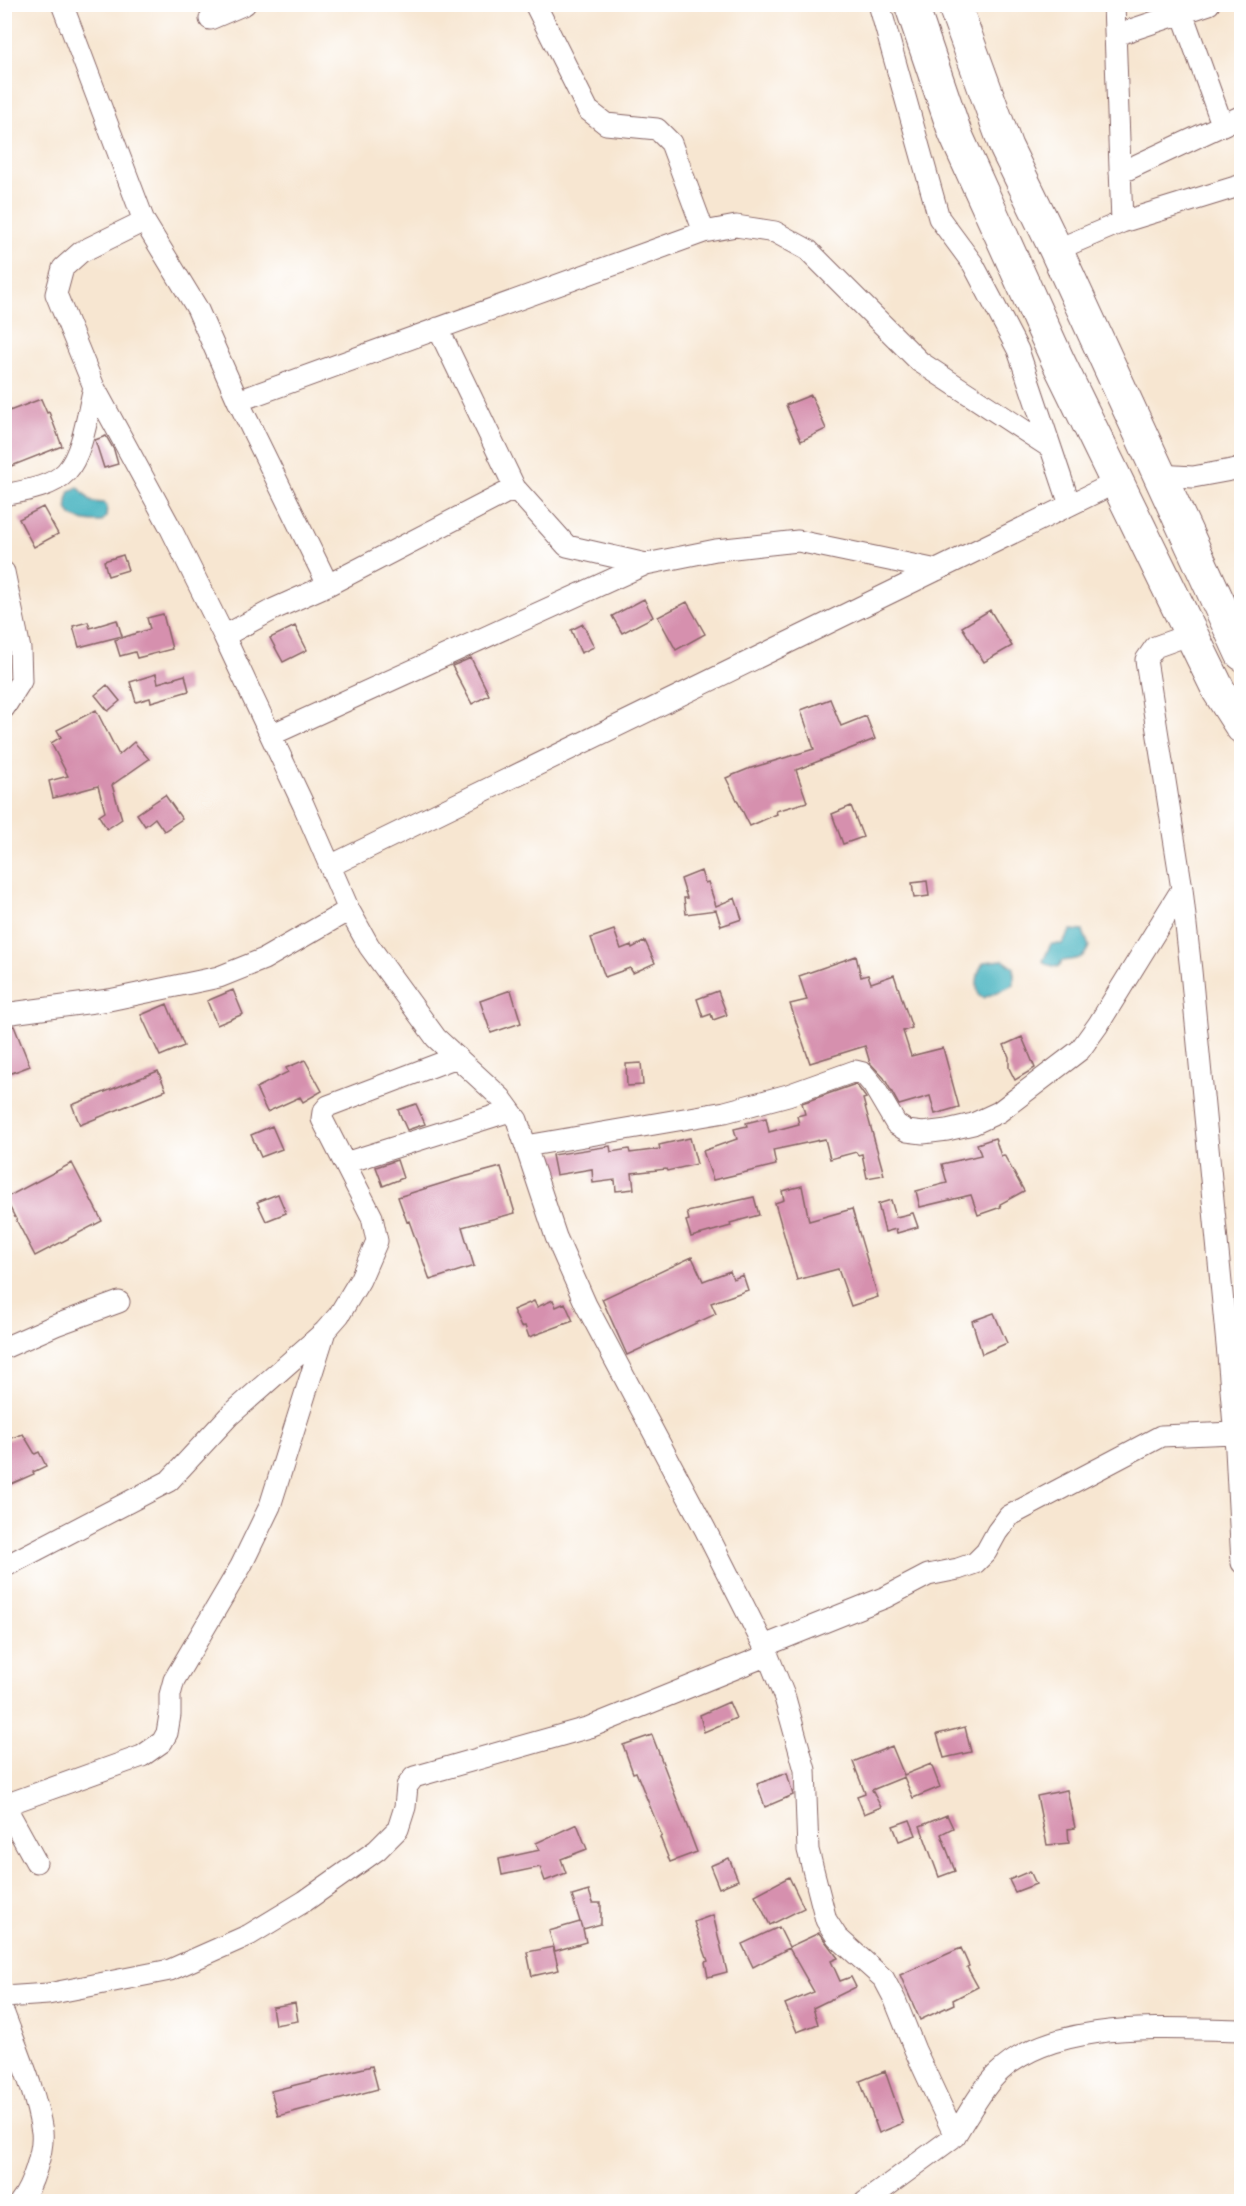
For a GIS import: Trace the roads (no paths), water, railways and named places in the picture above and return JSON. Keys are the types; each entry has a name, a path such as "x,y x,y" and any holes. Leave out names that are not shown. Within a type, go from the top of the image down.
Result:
{"main road":[{"path":"911,4 954,133 1058,361 1219,691 1242,727"},
{"path":"954,4 1006,147 1056,250 1242,654"}],"street":[{"path":"62,4 144,221 197,308 238,401 328,585"},
{"path":"210,19 245,4"},
{"path":"535,4 588,110 606,124 657,129 671,143 704,232"},
{"path":"879,4 939,218 973,264 1018,350 1070,505"},
{"path":"1114,4 1122,222"},
{"path":"1116,35 1209,4"},
{"path":"1120,172 1232,120 1182,13"},
{"path":"1056,250 1122,222 1242,185"},
{"path":"144,221 81,252 63,268 56,294 94,387 169,525 224,636 349,910 369,946 436,1038 501,1098 517,1120 556,1237 586,1305 705,1528 766,1651 786,1698 805,1770 808,1850 826,1920 837,1937 884,1979 896,2000 915,2050 954,2136"},
{"path":"238,401 704,232 736,226 775,232 808,250 920,362 1051,448"},
{"path":"438,328 515,488 567,546 646,564"},
{"path":"4,495 36,489 65,473 77,455 94,387"},
{"path":"1159,475 1193,477 1242,468"},
{"path":"330,866 1117,482"},
{"path":"224,636 515,488"},
{"path":"271,735 646,564 716,550 798,541 937,570"},
{"path":"4,572 20,649 21,681 4,708"},
{"path":"1191,634 1155,647 1146,660 1182,889 1191,971 1234,1433 1242,1563"},
{"path":"526,1146 725,1112 788,1095 855,1071 863,1073 873,1085 896,1124 907,1131 923,1133 973,1124 999,1112 1080,1050 1098,1026 1182,889"},
{"path":"4,1014 109,1000 219,977 264,959 349,910"},
{"path":"4,1567 169,1481 229,1416 325,1331 339,1315 360,1280 377,1241 372,1216 322,1119 323,1112 328,1106 457,1057"},
{"path":"345,1162 510,1111"},
{"path":"6,1343 119,1302"},
{"path":"36,1862 5,1804 142,1756 162,1742 167,1733 170,1695 174,1680 241,1566 270,1506 325,1331"},
{"path":"4,1997 48,1994 170,1970 239,1940 305,1900 377,1850 398,1829 405,1807 407,1786 414,1777 590,1727 766,1651 886,1597 928,1575 975,1563 986,1552 1009,1516 1161,1436 1234,1433"},
{"path":"4,2014 27,2076 42,2134 37,2168 20,2202"},
{"path":"865,2202 954,2136 994,2076 1019,2056 1046,2044 1093,2032 1171,2029 1242,2030"}],"water":[{"path":"78,487 92,502 104,503 107,506 106,517 101,522 85,521 69,513 67,500 70,491"},
{"path":"1071,930 1083,931 1089,946 1087,951 1082,957 1062,961 1057,967 1046,964 1043,961 1051,944 1062,944"},
{"path":"1003,960 1014,968 1014,984 984,998 979,996 977,978 984,962"}]}
